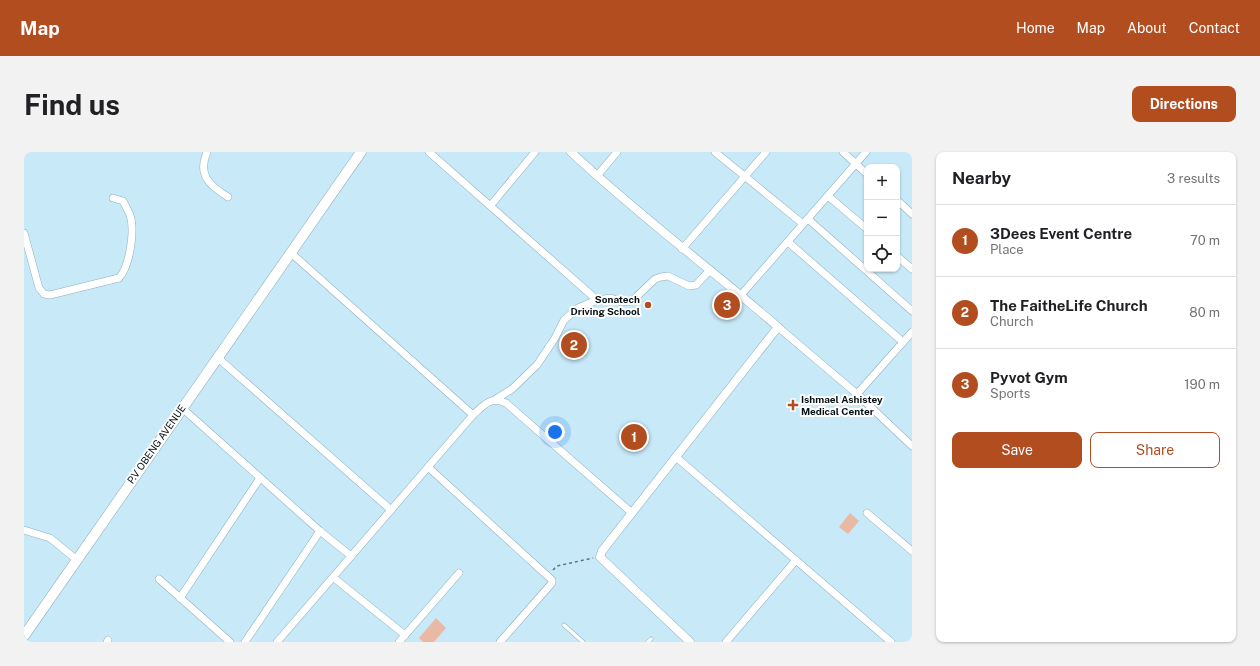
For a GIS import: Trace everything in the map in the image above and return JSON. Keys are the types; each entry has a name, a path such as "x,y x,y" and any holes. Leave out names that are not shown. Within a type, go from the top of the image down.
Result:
{"main road":[{"name":"P.V OBENG AVENUE","path":"24,636 361,152"}],"street":[{"path":"207,152 204,165 207,179 210,185 228,198"},
{"path":"429,152 491,205 597,300"},
{"path":"491,205 535,152"},
{"path":"571,152 682,249 741,295 857,394 912,446"},
{"path":"597,176 617,152"},
{"path":"715,152 806,222 912,310"},
{"path":"682,249 766,152"},
{"path":"842,152 864,171"},
{"path":"741,295 866,152"},
{"path":"828,196 864,226"},
{"path":"24,233 39,288 44,294 50,296 119,278 125,272 132,237 130,216 122,201 113,198"},
{"path":"900,203 912,214"},
{"path":"788,242 903,342"},
{"path":"291,253 473,415"},
{"path":"900,259 912,269"},
{"path":"277,642 334,578 351,556 473,415 486,403 496,400 512,388 537,365 555,338 564,320 578,308 597,300 611,298 621,302 632,300 655,279 661,277 668,276 689,286 696,285 710,270"},
{"path":"690,642 600,557 602,551 778,327"},
{"path":"857,394 912,332"},
{"path":"218,358 391,510"},
{"path":"496,400 506,403 632,513"},
{"path":"182,408 320,531 351,556"},
{"path":"676,457 891,642"},
{"path":"428,467 551,578 552,583 500,642"},
{"path":"180,598 260,478"},
{"path":"867,513 912,551"},
{"path":"24,530 50,538 77,560"},
{"path":"245,642 320,531"},
{"path":"726,642 796,560"},
{"path":"399,642 459,573"},
{"path":"334,578 405,635"},
{"path":"159,579 230,642"}],"lane":[{"path":"564,625 583,642"}],"path":[{"path":"551,578 557,566 600,557"}],"shaded area":[{"path":"850,513 859,521 848,534 839,527"},
{"path":"436,618 446,628 434,642 423,642 419,638"}],"place":[{"name":"Sonatech Driving School","path":"648,305"},
{"name":"Pyvot Gym","path":"727,305"},
{"name":"The FaitheLife Church","path":"574,345"},
{"name":"Ishmael Ashistey Medical Center","path":"793,405"},
{"name":"3Dees Event Centre","path":"634,437"}]}
